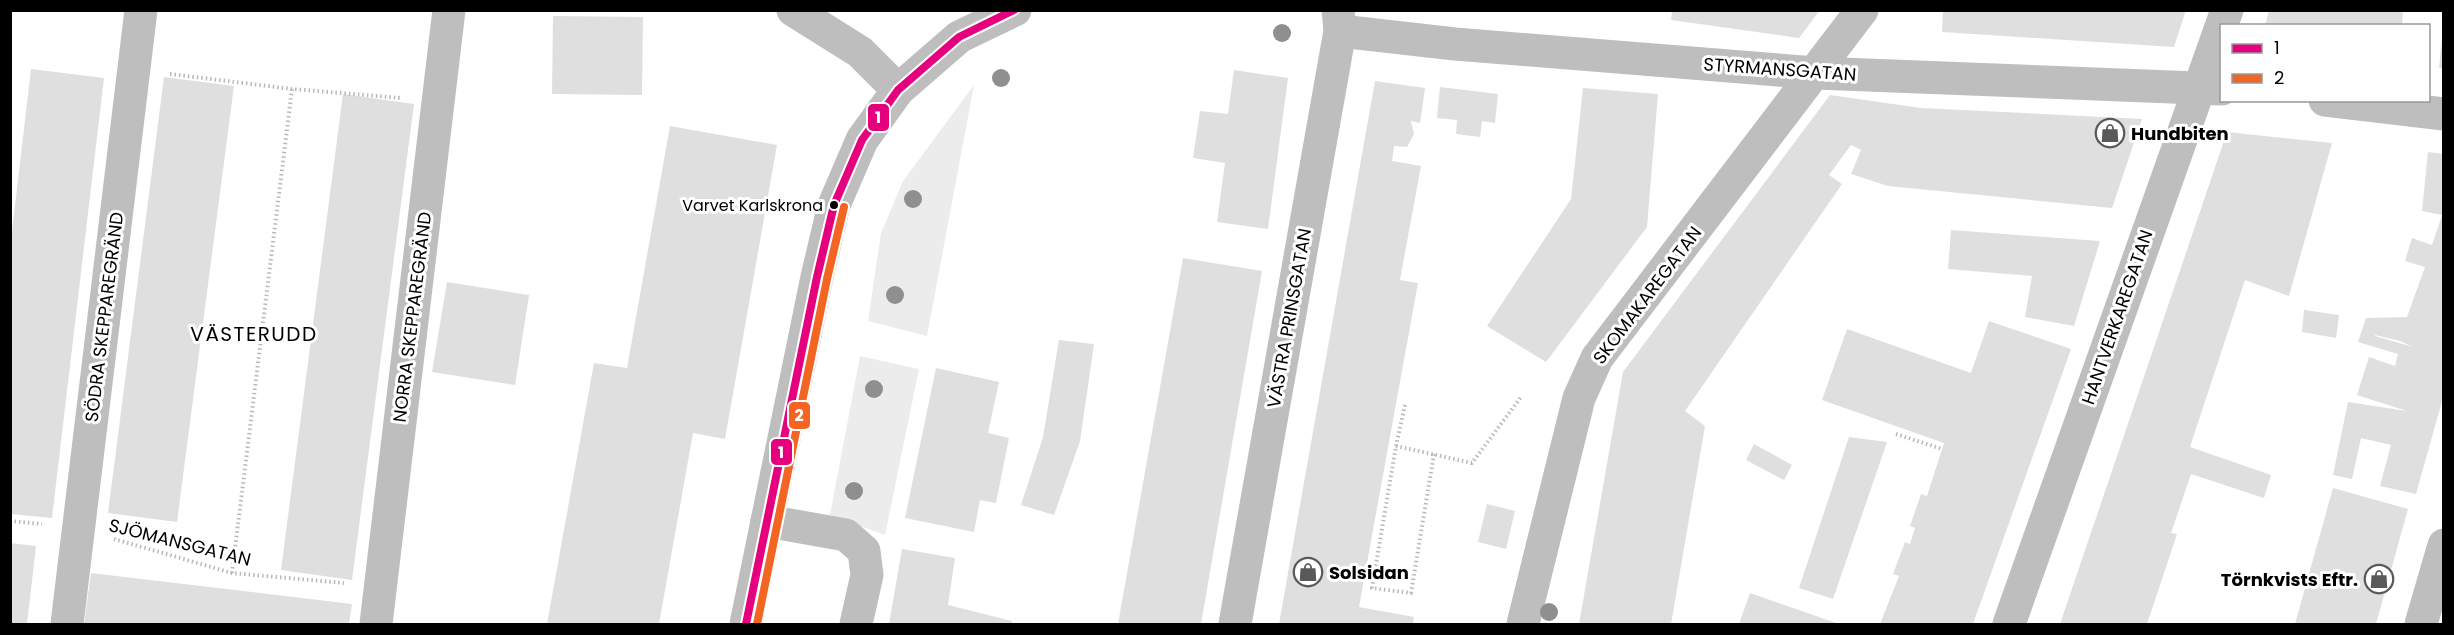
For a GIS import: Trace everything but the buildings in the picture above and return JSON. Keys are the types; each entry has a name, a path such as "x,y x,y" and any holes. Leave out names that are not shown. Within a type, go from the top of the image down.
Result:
{"street":[{"name":"SÖDRA SKEPPAREGRÄND","path":"67,624 141,10"},
{"name":"NORRA SKEPPAREGRÄND","path":"376,624 449,10"},
{"path":"793,10 860,52 898,90"},
{"path":"746,624 834,205 862,140 898,90 959,37 1015,10"},
{"name":"SKOMAKAREGATAN","path":"1523,624 1579,398 1597,358 1862,10"},
{"name":"STYRMANSGATAN","path":"1339,21 1467,45 1816,73 2210,88"},
{"name":"VÄSTRA PRINSGATAN","path":"1235,624 1339,21"},
{"name":"HANTVERKAREGATAN","path":"2009,624 2210,88 2220,42"},
{"path":"2342,102 2444,114"},
{"path":"767,520 846,535 864,551 867,575 856,624"},
{"path":"2421,624 2444,545"}],"path":[{"path":"134,69 292,89 438,101"},
{"path":"232,573 292,89"},
{"path":"1396,446 1472,463 1521,397"},
{"path":"1405,405 1372,588 1411,593 1434,454"},
{"path":"1896,434 1942,449"},
{"name":"SJÖMANSGATAN","path":"10,521 79,529 232,573 380,587"}],"shaded area":[{"path":"974,85 927,336 868,321 881,233 903,181"},
{"path":"860,356 919,369 885,535 830,515"}],"transit line":[{"name":"1","path":"746,624 817,277 834,205 862,140 898,90 959,37 1014,10"},
{"name":"2","path":"757,624 827,279 844,207"}],"place":[{"name":"Hundbiten","path":"2110,133"},
{"name":"Varvet Karlskrona","path":"834,205"},
{"name":"Solsidan","path":"1308,572"},
{"name":"Törnkvists Eftr.","path":"2379,579"}],"district":[{"name":"VÄSTERUDD","path":"254,334"}]}
